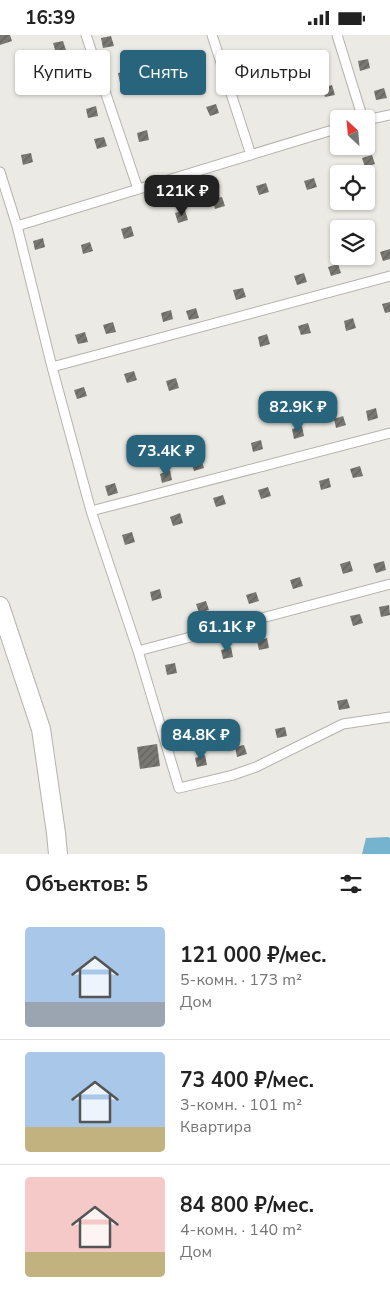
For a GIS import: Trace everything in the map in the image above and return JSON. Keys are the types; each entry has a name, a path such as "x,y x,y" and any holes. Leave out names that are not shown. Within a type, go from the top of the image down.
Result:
{"street":[{"path":"0,606 41,729 58,854"}],"lane":[{"path":"86,35 138,189"},
{"path":"212,35 251,155"},
{"path":"336,35 362,110"},
{"path":"375,117 390,115"},
{"path":"17,226 330,131"},
{"path":"0,172 17,226 52,367 91,511 138,651 179,788 233,775 256,767 343,723 390,717"},
{"path":"52,367 390,277"},
{"path":"91,511 390,433"},
{"path":"138,651 390,584"}],"water":[{"path":"366,838 390,838 390,854 362,854"}],"building":[{"path":"0,35 10,35 12,41 0,45"},
{"path":"111,36 114,46 103,48 101,38"},
{"path":"63,41 66,50 55,50 53,43"},
{"path":"368,59 370,68 360,71 358,61"},
{"path":"332,85 335,95 325,97 324,95 329,95 329,86"},
{"path":"384,88 387,98 376,100 374,91"},
{"path":"216,104 219,113 210,116 206,107"},
{"path":"96,106 98,116 88,118 86,109"},
{"path":"147,130 149,140 139,142 137,133"},
{"path":"104,137 107,146 97,149 94,139"},
{"path":"31,153 33,162 23,165 21,155"},
{"path":"372,155 375,164 364,165 362,158"},
{"path":"314,178 317,187 307,190 304,181"},
{"path":"266,183 269,192 259,195 256,186"},
{"path":"222,197 225,206 215,209 212,199"},
{"path":"185,210 188,220 178,223 175,213"},
{"path":"131,226 134,236 124,239 121,229"},
{"path":"43,238 45,247 35,250 33,241"},
{"path":"90,242 93,251 83,254 81,245"},
{"path":"390,249 390,259 383,261 380,252"},
{"path":"338,265 341,273 331,276 328,267"},
{"path":"304,273 307,282 297,285 294,276"},
{"path":"243,288 246,297 236,300 233,290"},
{"path":"390,302 390,312 385,313 382,304"},
{"path":"196,308 199,318 189,320 186,311"},
{"path":"171,310 173,319 163,322 161,313"},
{"path":"353,318 356,328 346,331 344,321"},
{"path":"113,322 116,332 106,334 103,325"},
{"path":"308,323 311,333 301,335 298,326"},
{"path":"85,332 88,342 78,344 75,335"},
{"path":"267,334 270,344 260,347 258,337"},
{"path":"134,371 137,380 127,383 124,374"},
{"path":"176,378 179,388 169,391 166,381"},
{"path":"84,387 87,396 77,399 74,390"},
{"path":"376,408 378,418 368,421 366,411"},
{"path":"343,416 346,425 336,428 334,419"},
{"path":"302,426 304,436 294,439 292,429"},
{"path":"261,440 263,449 253,452 251,443"},
{"path":"201,459 204,468 194,471 191,462"},
{"path":"360,466 363,476 353,478 350,469"},
{"path":"170,470 172,480 162,483 160,474"},
{"path":"329,478 331,487 321,490 319,481"},
{"path":"115,483 118,493 108,496 105,486"},
{"path":"268,487 271,496 261,499 258,490"},
{"path":"223,495 226,504 216,507 213,498"},
{"path":"180,513 183,523 173,526 170,517"},
{"path":"132,532 135,542 125,545 122,535"},
{"path":"350,561 353,571 343,574 340,564"},
{"path":"384,561 386,570 376,573 373,564"},
{"path":"300,577 303,586 293,589 290,580"},
{"path":"160,589 162,598 152,601 150,592"},
{"path":"256,592 259,601 249,604 246,595"},
{"path":"206,601 209,610 199,613 196,604"},
{"path":"389,605 390,615 381,617 379,607"},
{"path":"360,614 363,623 353,626 350,616"},
{"path":"267,638 269,648 259,650 257,641"},
{"path":"231,647 233,657 223,659 221,650"},
{"path":"175,663 177,673 167,675 165,665"},
{"path":"347,699 350,708 339,710 337,701"},
{"path":"285,727 287,736 277,738 275,729"},
{"path":"157,744 160,766 140,769 137,747"},
{"path":"244,745 247,754 237,757 235,747"},
{"path":"205,755 207,765 197,767 195,758"}]}
